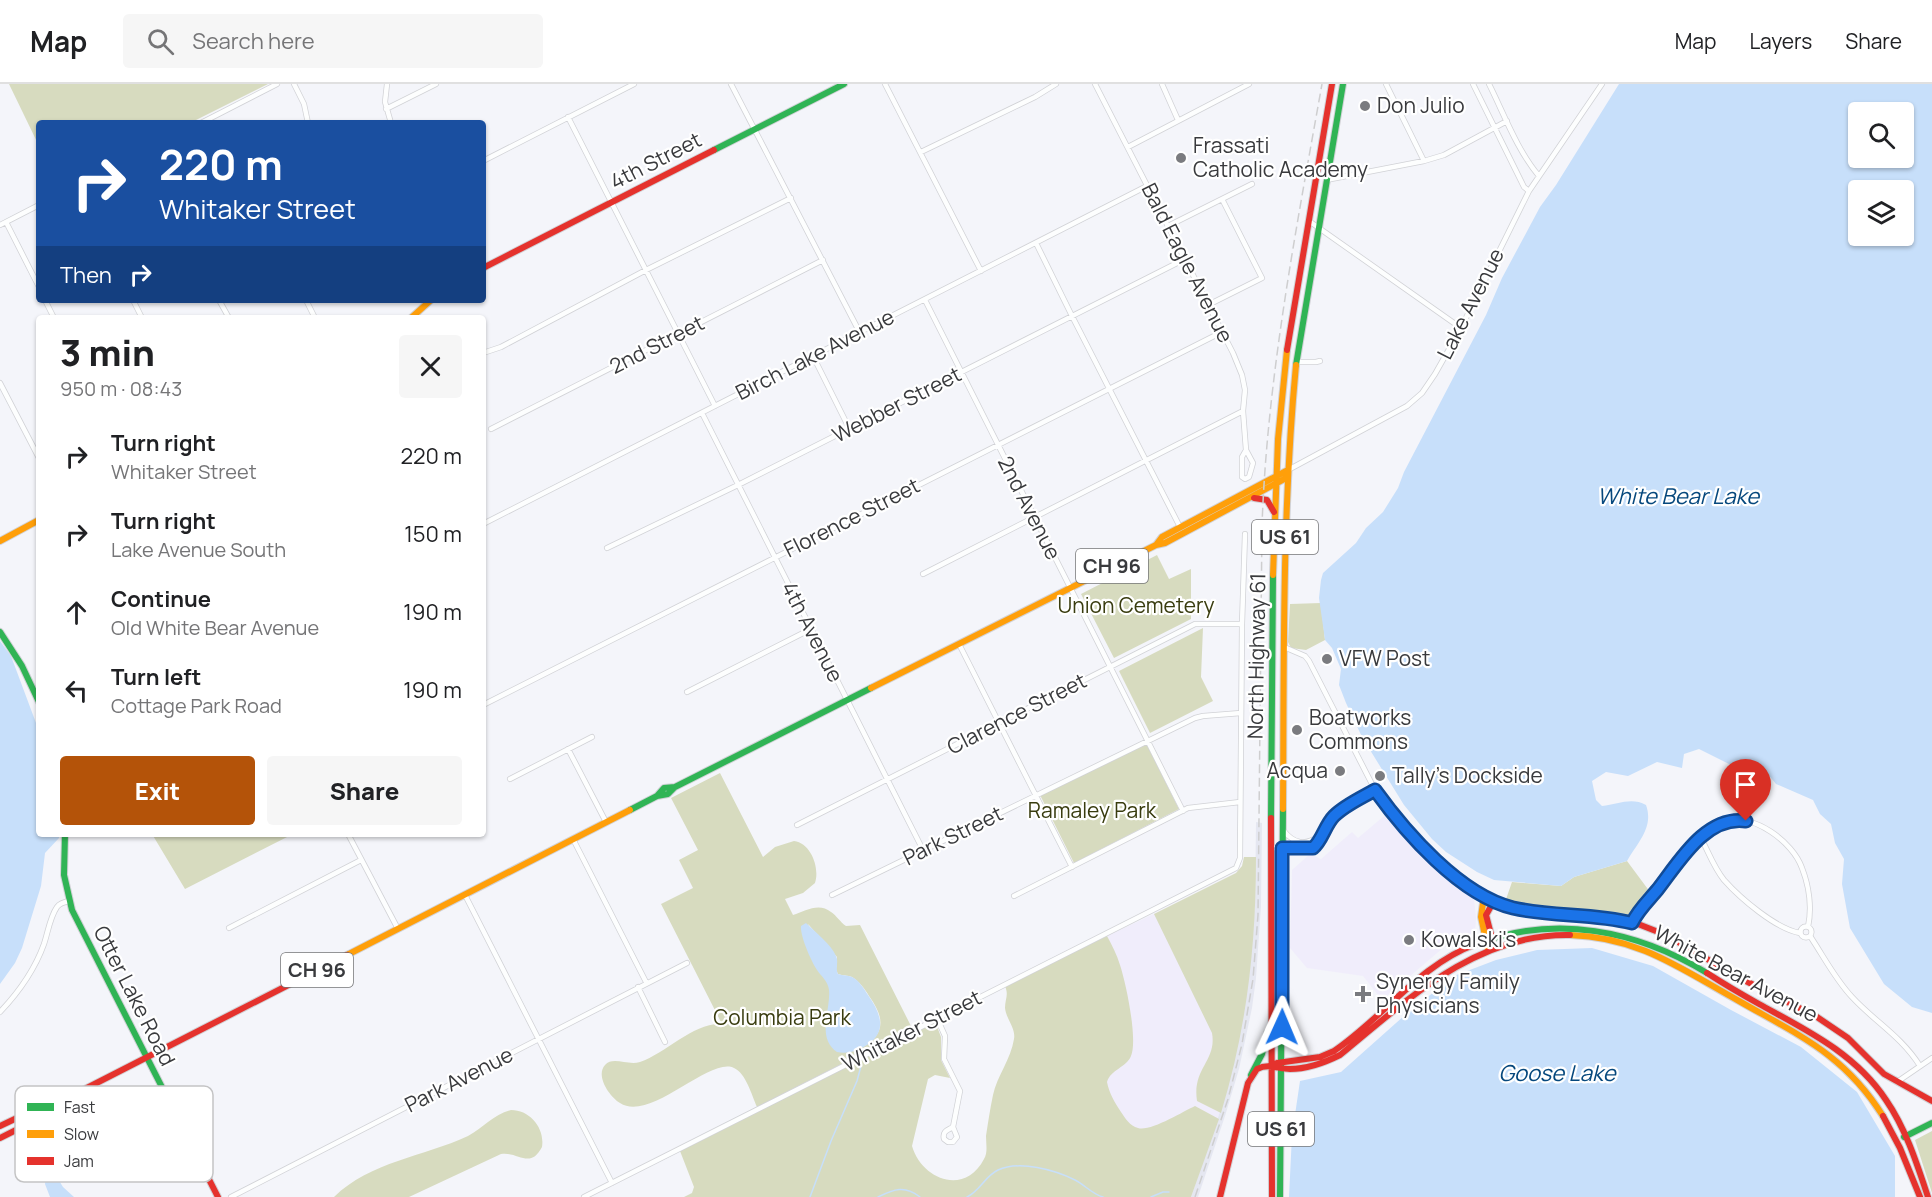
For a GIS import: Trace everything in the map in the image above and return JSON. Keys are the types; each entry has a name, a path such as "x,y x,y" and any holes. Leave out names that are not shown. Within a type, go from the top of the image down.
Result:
{"main road":[{"name":"4th Street","path":"486,266 844,84"},
{"name":"North Highway 61","path":"1272,1197 1270,1022 1277,476 1284,372 1332,84"},
{"name":"North Highway 61","path":"1281,1065 1285,531 1288,473 1296,362 1343,84"},
{"path":"414,315 428,303"},
{"name":"CH 96","path":"1156,544 1162,537 1180,527 1277,476 1288,473"},
{"path":"1250,499 1277,484 1288,473"},
{"path":"1250,499 1264,498 1269,501 1275,518"},
{"name":"CH 96","path":"91,1086 657,796 660,791 669,787 675,788 1156,544 1165,543 1250,499"},
{"path":"0,541 36,522"},
{"path":"0,632 22,666 36,696"},
{"path":"1375,790 1408,831 1434,858 1484,896 1517,908 1603,917 1632,923 1666,935 1739,978 1832,1027 1852,1041 1883,1073 1932,1101"},
{"name":"Otter Lake Road","path":"66,837 64,875 69,901 162,1086"},
{"path":"1484,896 1479,912 1492,949"},
{"path":"1489,939 1486,915 1494,901"},
{"name":"White Bear Avenue","path":"1271,1066 1313,1059 1332,1052 1428,971 1448,958 1489,939 1540,930 1574,928 1600,931 1630,938 1666,951 1814,1033 1840,1051 1863,1070 1889,1104 1907,1136 1928,1197"},
{"name":"White Bear Avenue","path":"1281,1065 1313,1066 1333,1059 1428,982 1457,964 1492,949 1529,939 1580,936 1617,942 1664,958 1744,1005 1794,1030 1824,1050 1853,1075 1875,1101 1898,1140 1920,1197"},
{"path":"1220,1197 1251,1075 1265,1046 1270,1022"},
{"name":"US 61","path":"1280,1197 1281,1065"},
{"path":"1251,1075 1261,1066 1271,1066"},
{"name":"CH 96","path":"0,1126 15,1118"},
{"path":"1898,1140 1932,1123"},
{"name":"CH 96","path":"0,1138 15,1130"},
{"name":"Otter Lake Road","path":"210,1182 218,1197"}],"street":[{"path":"207,120 278,84"},
{"path":"294,84 304,104 307,120"},
{"path":"387,84 386,109 390,120"},
{"path":"386,109 436,84"},
{"path":"486,159 634,84"},
{"path":"731,84 860,333"},
{"path":"885,84 981,271"},
{"path":"921,152 1056,84"},
{"name":"Bald Eagle Avenue","path":"1095,84 1242,375 1245,390 1243,411 1246,450 1253,463 1249,477 1245,479 1241,472 1242,457 1246,450"},
{"path":"1162,84 1179,120"},
{"path":"1128,147 1249,84"},
{"path":"1386,84 1424,161"},
{"path":"1473,84 1524,186 1529,191"},
{"path":"1489,84 1532,168 1539,176"},
{"name":"Lake Avenue","path":"1288,473 1415,400 1430,383 1461,327 1529,191 1602,84"},
{"path":"568,117 715,406"},
{"path":"1326,180 1444,155 1507,121"},
{"path":"1168,226 1252,184"},
{"name":"Birch Lake Avenue","path":"486,522 1148,186"},
{"path":"486,352 791,198"},
{"path":"1208,305 1262,278 1222,199"},
{"path":"0,225 36,207"},
{"path":"1309,221 1461,327"},
{"path":"6,222 36,281"},
{"path":"1036,243 1180,527"},
{"name":"Webber Street","path":"608,548 738,485 1185,259"},
{"name":"2nd Street","path":"491,429 823,260"},
{"name":"2nd Avenue","path":"925,300 1183,811"},
{"name":"Florence Street","path":"486,703 1222,332"},
{"path":"813,356 849,428"},
{"path":"1296,362 1320,361"},
{"path":"0,383 36,452"},
{"path":"923,574 1243,411"},
{"name":"4th Avenue","path":"702,413 923,850"},
{"path":"1014,896 1183,811 1240,802 1245,534"},
{"name":"Clarence Street","path":"796,825 1195,624 1242,624"},
{"path":"687,692 811,629"},
{"path":"959,644 1072,867"},
{"path":"1272,848 1313,848 1341,809 1375,790 1305,656 1284,647"},
{"name":"Park Street","path":"832,895 1035,795 1203,716 1241,713"},
{"path":"510,779 592,737"},
{"path":"568,749 606,822"},
{"name":"Whitaker Street","path":"584,1197 1231,872 1239,865 1240,859 1240,802"},
{"path":"1632,923 1690,848 1714,827 1738,819 1755,822 1777,836 1802,866 1810,906 1808,927 1812,932 1810,936 1839,983 1875,1019 1903,1042 1920,1066"},
{"path":"1282,830 1290,838 1303,844 1321,835"},
{"path":"350,837 398,929"},
{"path":"1701,838 1723,878 1743,898 1777,924 1800,933 1803,937 1810,936"},
{"path":"573,839 646,982"},
{"path":"229,928 361,860"},
{"path":"465,895 612,1183"},
{"path":"0,1012 19,990 33,968 56,908 61,903 69,901"},
{"path":"1800,933 1803,927 1808,927"},
{"name":"Park Avenue","path":"231,1197 646,982 687,963"},
{"path":"638,987 664,1042"},
{"path":"937,1018 945,1035 944,1058 960,1092 954,1127"},
{"path":"1897,1082 1932,1058"}],"shaded area":[{"path":"1384,816 1447,878 1474,899 1476,918 1475,933 1443,948 1382,1000 1363,976 1307,968 1290,948 1292,870 1310,854 1321,859 1352,832 1358,838"},
{"path":"1256,822 1262,823 1261,906 1252,1008 1239,1069 1225,1116 1198,1197 1191,1197 1225,1097 1255,905"},
{"path":"1175,904 1240,1037 1225,1097 1196,1184 1106,1161 1052,962"}],"green space":[{"path":"9,84 268,84 196,120 36,120 36,140"},
{"name":"Union Cemetery","path":"1157,555 1169,579 1191,569 1191,619 1114,658 1081,594"},
{"path":"1321,603 1325,640 1306,650 1291,648 1288,642 1290,604"},
{"name":"Union Cemetery","path":"1203,628 1201,677 1213,701 1150,733 1119,671"},
{"name":"Ramaley Park","path":"1146,743 1179,809 1074,863 1040,795"},
{"name":"Columbia Park","path":"720,773 763,857 775,847 794,841 805,846 815,864 815,883 803,893 785,899 793,915 812,908 822,908 846,926 860,925 912,1028 757,1107 742,1075 734,1068 723,1067 710,1071 663,1098 647,1104 633,1107 616,1100 608,1091 603,1080 602,1070 608,1062 640,1062 701,1028 722,1024 661,904 693,888 679,860 698,850 671,798","holes":["808,924 837,957 838,974 852,977 859,983 874,1004 880,1018 879,1030 861,1048"]},
{"path":"154,837 287,837 185,889"},
{"path":"1244,857 1256,857 1252,954 1244,1018 1221,1113 1197,1101 1198,1080 1211,1051 1212,1033 1154,914 1236,873 1242,866"},
{"path":"1627,861 1653,896 1632,923 1504,905 1512,882 1561,886 1574,877"},
{"path":"1107,936 1122,973 1128,997 1133,1038 1129,1060 1112,1074 1107,1082 1117,1105 1128,1122 1138,1128 1158,1124 1195,1106 1219,1119 1191,1197 684,1197 692,1193 694,1187 680,1151 932,1023 936,1024 941,1037 941,1060 950,1078 935,1075 928,1079 912,1146 917,1158 934,1175 956,1180 966,1177 976,1170 985,1156 993,1095 1014,1039 1014,1031 1005,1008 1007,995 1005,986"},
{"path":"511,1110 524,1113 539,1127 542,1147 533,1157 528,1159 501,1154 409,1197 334,1197 364,1175 468,1136 499,1115"},
{"path":"1932,1131 1932,1193 1915,1140"}],"water":[{"name":"White Bear Lake","path":"1619,84 1932,84 1932,1013 1912,1007 1884,984 1850,928 1842,884 1844,859 1835,843 1831,824 1820,814 1813,800 1776,784 1767,773 1735,767 1699,749 1684,754 1682,768 1657,762 1628,776 1606,772 1592,781 1596,800 1602,806 1625,802 1646,805 1648,820 1644,834 1627,861 1574,877 1561,886 1494,880 1446,852 1404,805 1362,737 1339,685 1341,669 1332,648 1325,640 1319,598 1323,573 1356,543 1366,528 1383,512 1398,488 1404,472 1486,315 1502,278 1540,207"},
{"path":"0,641 11,656 36,723 36,837 59,838 45,853 41,886 22,948 15,963 0,984"},
{"path":"806,923 834,952 837,958 838,974 857,980 877,1010 879,1032 869,1044 860,1049 837,1052 827,1039 829,990 804,942 801,926"},
{"name":"Goose Lake","path":"1592,948 1653,966 1801,1047 1857,1092 1895,1156 1895,1197 1289,1197 1292,1135 1300,1081 1341,1072 1405,1015 1454,976 1496,960 1537,950"},
{"path":"45,1182 60,1182 74,1197 50,1197"}],"waterway":[{"path":"810,1197 861,1066"},
{"path":"967,1197 993,1173 1016,1166 1027,1166 1058,1173 1075,1180 1103,1197"},
{"path":"878,1197 899,1190 909,1191 920,1197"},
{"path":"1151,1197 1169,1192"}],"railway":[{"path":"1195,1197 1228,1099 1242,1044 1253,979 1258,915 1262,526 1265,471 1284,304 1322,84"}],"traffic: fast":[{"path":"714,150 844,84"},
{"path":"1296,365 1343,84"},
{"path":"1271,818 1273,575"},
{"path":"0,632 22,666 36,696"},
{"path":"630,810 657,796 668,794 675,787 871,688"},
{"path":"657,796 664,788 675,787"},
{"path":"1375,790 1420,844 1437,861 1475,891 1517,908 1604,917"},
{"path":"1280,1197 1283,809"},
{"path":"65,837 64,875 72,910 161,1086"},
{"path":"1476,944 1506,935 1536,930 1595,931 1652,946 1707,973"},
{"path":"1251,1075 1262,1054 1267,1033"},
{"path":"1904,1137 1932,1123"}],"traffic: slow":[{"path":"414,315 428,303"},
{"path":"1273,575 1278,439 1287,350"},
{"path":"1283,809 1286,531 1296,365"},
{"path":"1156,545 1162,537 1288,470"},
{"path":"871,688 1156,545 1165,543 1288,477"},
{"path":"0,541 36,522"},
{"path":"347,955 630,810"},
{"path":"1484,896 1481,917 1488,950"},
{"path":"1570,935 1595,937 1639,948 1782,1025 1819,1048 1853,1077 1883,1116"}],"traffic: jam":[{"path":"1287,350 1332,84"},
{"path":"486,266 714,150"},
{"path":"1254,498 1267,500 1274,512"},
{"path":"1271,818 1272,1197"},
{"path":"1493,942 1486,915 1494,901"},
{"path":"1604,917 1638,924 1666,935 1738,977 1817,1017 1848,1038 1884,1074 1932,1101"},
{"path":"1220,1197 1248,1083 1257,1069 1270,1066 1297,1069 1328,1061 1340,1055 1418,992 1474,958 1504,945 1536,937 1570,935"},
{"path":"1277,1063 1320,1057 1334,1051 1352,1038 1419,978 1456,953 1476,944"},
{"path":"91,1086 347,955"},
{"path":"1707,973 1829,1044 1874,1083 1899,1123 1928,1197"},
{"path":"1883,1116 1900,1148 1920,1197"},
{"path":"0,1126 15,1119"},
{"path":"0,1138 15,1130"},
{"path":"210,1182 218,1197"}],"place":[{"name":"Don Julio","path":"1365,106"},
{"name":"Frassati Catholic Academy","path":"1181,158"},
{"name":"VFW Post","path":"1327,659"},
{"name":"Boatworks Commons","path":"1297,730"},
{"name":"Acqua","path":"1340,771"},
{"name":"Tally’s Dockside","path":"1380,776"},
{"name":"Kowalski's","path":"1409,940"},
{"name":"Synergy Family Physicians","path":"1363,994"}],"route":[{"path":"1282,1027 1282,848 1313,848 1341,809 1375,790 1408,831 1434,858 1484,896 1517,908 1603,917 1632,923 1690,848 1714,827 1727,821 1738,819 1746,821"}]}
